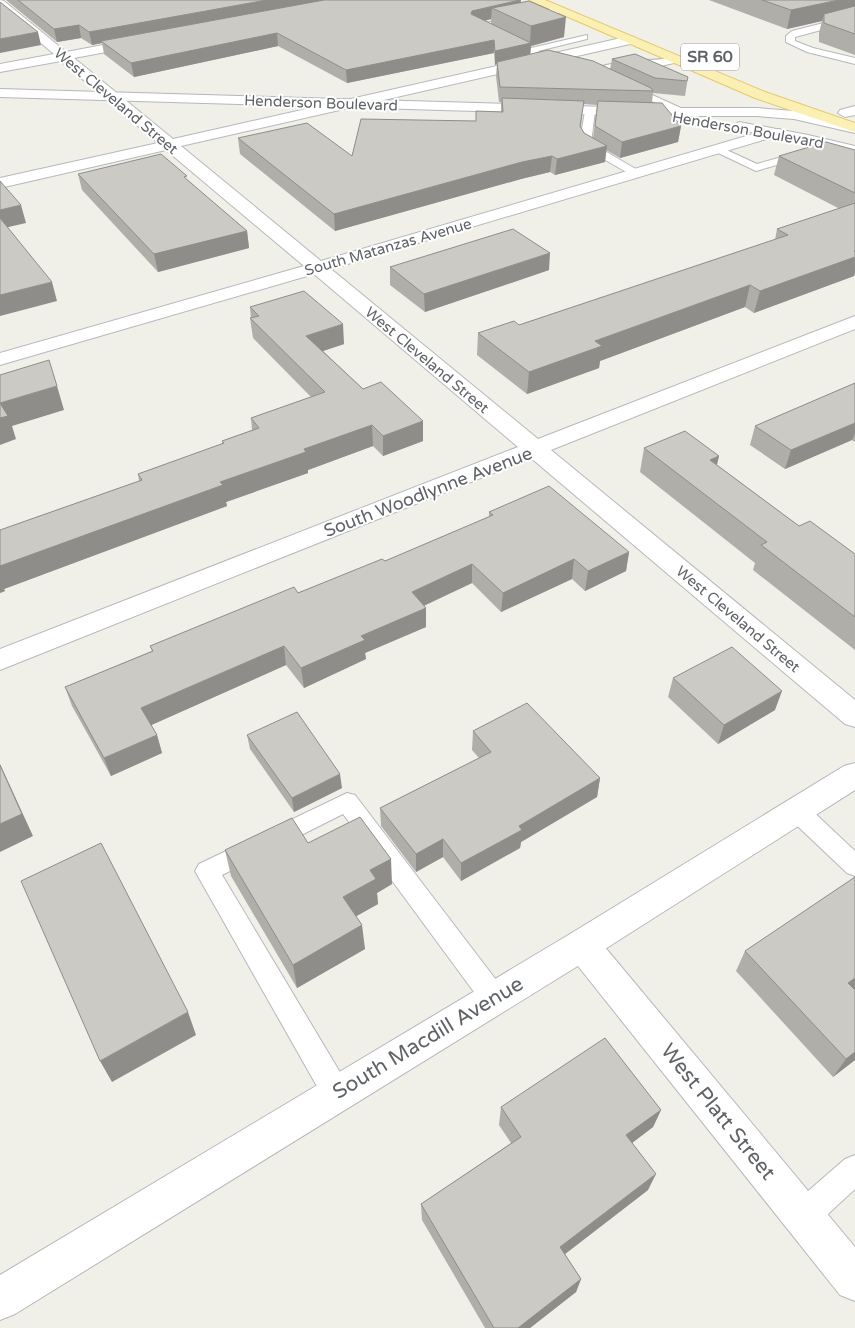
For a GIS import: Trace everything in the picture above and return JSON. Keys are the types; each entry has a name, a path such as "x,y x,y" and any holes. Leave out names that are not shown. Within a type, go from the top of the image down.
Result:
{"main road":[{"name":"SR 60","path":"535,0 760,95 855,129"},
{"path":"810,98 852,115"}],"street":[{"name":"West Cleveland Street","path":"0,3 315,268 855,716"},
{"path":"0,68 151,40"},
{"path":"0,183 630,40"},
{"name":"Henderson Boulevard","path":"0,93 590,111 771,112 820,120 855,129"},
{"name":"Henderson Boulevard","path":"641,112 775,132 855,151"},
{"name":"South Matanzas Avenue","path":"0,359 637,174 775,132"},
{"name":"South Woodlynne Avenue","path":"0,660 855,322"},
{"name":"South Macdill Avenue","path":"0,1299 582,945 855,776"},
{"name":"West Platt Street","path":"582,945 855,1280"}],"lane":[{"path":"559,10 476,25 546,59 566,66"},
{"path":"536,14 553,22"},
{"path":"855,18 795,33 790,36 791,42 810,50 855,61"},
{"path":"529,51 584,37 569,30"},
{"path":"810,50 827,45"},
{"path":"676,60 658,64 635,63 591,71 680,111"},
{"path":"590,111 585,141 587,145 637,174"},
{"path":"718,149 756,168 803,154 816,153 855,165"},
{"path":"338,1094 207,871 347,802 457,946 494,998"},
{"path":"797,811 852,860"},
{"path":"803,1216 855,1170"}],"building":[{"path":"18,0 267,0 89,32 79,25 54,29"},
{"path":"324,0 520,0 472,11 471,14 531,43 495,51 494,40 346,70 277,33 131,63 101,41"},
{"path":"762,0 839,0 791,10"},
{"path":"529,1 566,17 531,26 492,8"},
{"path":"0,2 38,32 0,39"},
{"path":"855,6 855,34 824,23 824,14"},
{"path":"548,50 593,61 651,88 653,91 500,87 497,62"},
{"path":"635,54 688,77 687,81 655,78 612,59"},
{"path":"502,98 584,101 580,126 584,133 607,146 557,159 552,156 522,162 334,214 238,138 307,123 352,156 361,119 476,121 476,111 503,112"},
{"path":"598,101 662,103 681,126 622,142 595,126"},
{"path":"826,142 855,150 855,193 779,156"},
{"path":"161,154 187,176 184,177 247,231 154,254 78,174"},
{"path":"0,181 21,205 0,210"},
{"path":"855,203 855,257 760,291 750,285 595,341 602,346 529,372 478,333 514,321 519,325 788,235 777,229"},
{"path":"0,218 52,282 0,295"},
{"path":"513,229 550,253 424,294 390,267"},
{"path":"304,291 343,324 306,336 363,389 381,382 423,421 383,436 372,425 304,449 306,452 220,482 223,485 0,566 0,530 142,480 138,474 224,443 222,441 259,428 251,418 325,392 250,318 259,316 250,307"},
{"path":"49,360 57,386 0,403 0,375"},
{"path":"855,383 855,423 791,450 755,426"},
{"path":"0,403 8,416 0,418"},
{"path":"685,431 719,456 710,460 799,526 810,521 855,554 855,617 761,545 767,542 644,448"},
{"path":"549,486 629,552 588,571 574,559 503,593 472,564 412,592 426,608 361,636 365,640 301,668 284,646 141,708 157,735 104,758 65,687 153,651 150,646 294,587 298,593 382,559 385,561 493,515 489,512"},
{"path":"732,647 782,691 724,725 673,678"},
{"path":"527,703 600,778 519,826 522,830 461,863 443,839 416,854 380,808 491,752 473,731"},
{"path":"297,712 340,774 292,798 247,735"},
{"path":"0,765 22,814 0,824"},
{"path":"360,817 391,859 370,870 376,879 343,897 362,925 293,965 225,850 292,818 308,843"},
{"path":"101,843 188,1012 100,1061 21,881"},
{"path":"855,877 855,978 848,983 855,990 855,1052 846,1059 745,951"},
{"path":"605,1038 661,1110 626,1135 656,1174 560,1247 581,1279 518,1328 494,1328 421,1204 521,1137 501,1107"}]}
